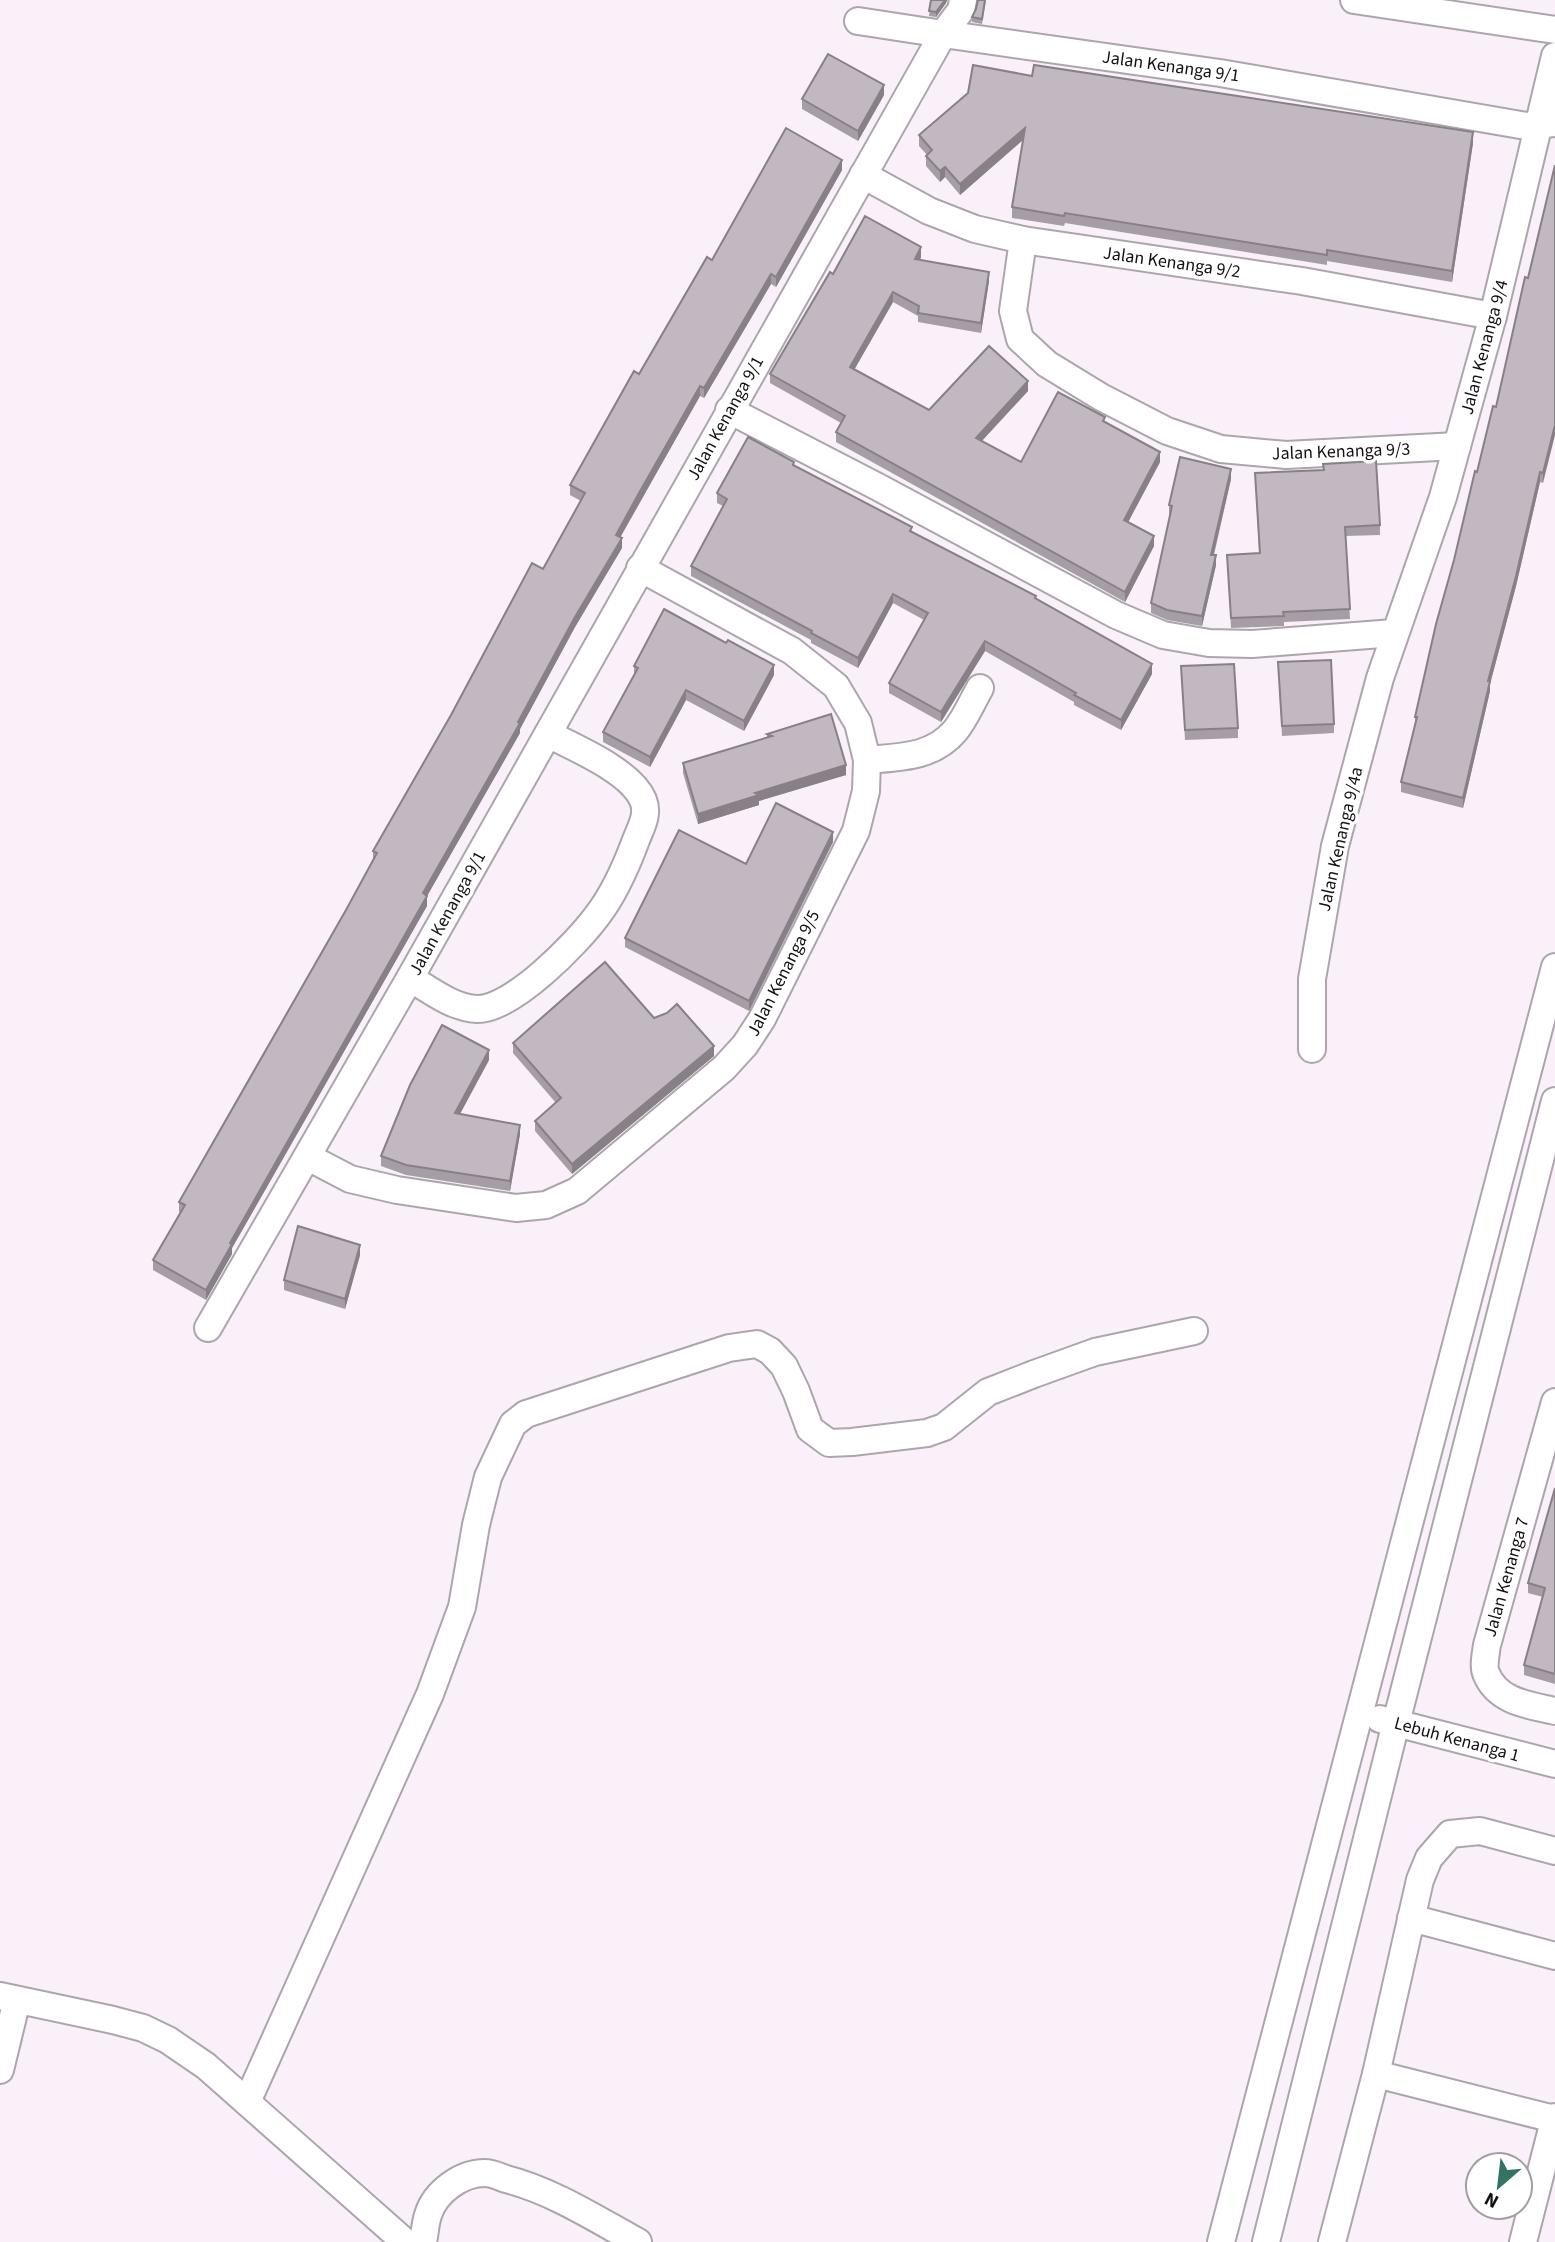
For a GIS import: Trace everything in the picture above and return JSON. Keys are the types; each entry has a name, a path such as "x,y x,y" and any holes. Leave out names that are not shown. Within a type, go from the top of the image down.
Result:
{"street":[{"path":"943,34 947,0"},
{"path":"943,34 961,10 963,0"},
{"path":"1353,0 1555,30"},
{"path":"858,21 943,34"},
{"name":"Jalan Kenanga 9/1","path":"208,1328 410,978 943,34 1220,73 1526,126 1547,124"},
{"name":"Jalan Kenanga 9/4","path":"1394,633 1443,497 1547,124 1555,55"},
{"name":"Jalan Kenanga 9/2","path":"863,176 929,211 975,229 1023,240 1302,281 1493,316"},
{"name":"Jalan Kenanga 9/3","path":"1023,240 1013,311 1020,338 1046,364 1101,397 1167,431 1221,449 1286,455 1457,446"},
{"path":"729,410 1116,615 1163,635 1209,643 1252,644 1394,633"},
{"name":"Jalan Kenanga 9/5","path":"308,1157 350,1179 397,1190 516,1208 545,1205 577,1191 724,1069 745,1045 762,1019 856,831 866,791 867,760 858,723 836,686 792,652 640,568"},
{"name":"Jalan Kenanga 9/4a","path":"1312,1049 1312,979 1335,846 1394,633"},
{"path":"867,760 912,757 938,746 956,731 980,688"},
{"path":"410,978 451,1002 478,1009 508,1000 555,963 597,916 624,870 645,817 643,800 632,783 612,769 548,734"},
{"path":"1221,2242 1555,967"},
{"path":"1266,2242 1555,1101"},
{"path":"247,2102 430,1694 462,1607 476,1525 488,1477 513,1424 526,1414 729,1348 757,1344 770,1350 784,1366 810,1429 829,1443 927,1433 944,1427 988,1392 1023,1378 1095,1352 1194,1331"},
{"name":"Jalan Kenanga 7","path":"1555,1402 1486,1645 1485,1672 1500,1694 1520,1703 1555,1711"},
{"name":"Lebuh Kenanga 1","path":"1358,1713 1555,1765"},
{"path":"1332,2242 1376,2074 1420,1880 1429,1858 1450,1834 1480,1831 1555,1851"},
{"path":"1411,1918 1555,1956"},
{"path":"0,2070 9,1998 143,2028 168,2040 206,2066 405,2242"},
{"path":"1376,2074 1555,2118 1523,2242"},
{"path":"423,2242 428,2214 435,2200 447,2187 466,2176 486,2173 523,2183 554,2196 638,2242"}],"building":[{"path":"931,0 945,0 936,12 929,11"},
{"path":"978,0 985,0 982,19 972,17"},
{"path":"828,54 884,85 858,131 802,99"},
{"path":"973,65 1032,76 1034,65 1473,132 1452,271 1327,250 1327,255 1012,207 1025,128 960,184 945,167 940,171 926,156 932,150 919,135 968,93"},
{"path":"786,128 842,160 776,277 771,274 704,388 700,386 639,493 616,535 622,538 575,617 518,722 520,723 423,893 427,896 206,1290 153,1260 185,1205 179,1202 346,910 377,853 373,851 451,715 532,563 543,569 585,493 570,485 634,371 639,374 707,257 712,260"},
{"path":"1555,165 1555,425 1543,473 1540,472 1488,681 1463,798 1401,782 1436,624 1475,471 1477,472 1493,406 1496,407 1525,277 1528,278"},
{"path":"865,216 921,247 915,259 989,272 981,323 918,313 919,306 893,292 850,367 929,410 989,346 1028,381 976,438 1021,462 1058,392 1105,417 1103,421 1160,452 1124,520 1154,536 1125,592 836,432 845,416 770,374 830,272 833,274"},
{"path":"748,437 794,462 793,465 912,527 910,531 1036,596 1035,598 1152,664 1121,720 985,641 941,712 889,683 928,613 893,594 858,658 691,566 727,499 717,493"},
{"path":"1180,457 1231,469 1211,555 1216,555 1202,616 1167,610 1151,603"},
{"path":"1376,461 1380,525 1345,527 1350,609 1231,618 1227,555 1260,553 1255,473 1324,470 1323,464"},
{"path":"664,609 726,643 728,640 774,665 744,721 686,690 650,757 603,732 638,668 634,666"},
{"path":"1331,660 1334,724 1282,726 1278,662"},
{"path":"1234,664 1238,728 1185,730 1181,666"},
{"path":"831,714 846,765 698,814 683,763 772,736 767,734"},
{"path":"776,803 833,832 749,1001 625,938 679,830 746,864"},
{"path":"605,962 654,1018 667,1013 677,1004 714,1046 572,1164 535,1121 561,1098 513,1043"},
{"path":"442,1025 489,1050 455,1113 520,1125 510,1181 406,1165 381,1156 410,1085"},
{"path":"298,1226 360,1245 345,1299 284,1280"},
{"path":"1555,1488 1555,1674 1524,1665 1545,1588 1528,1583"}]}
